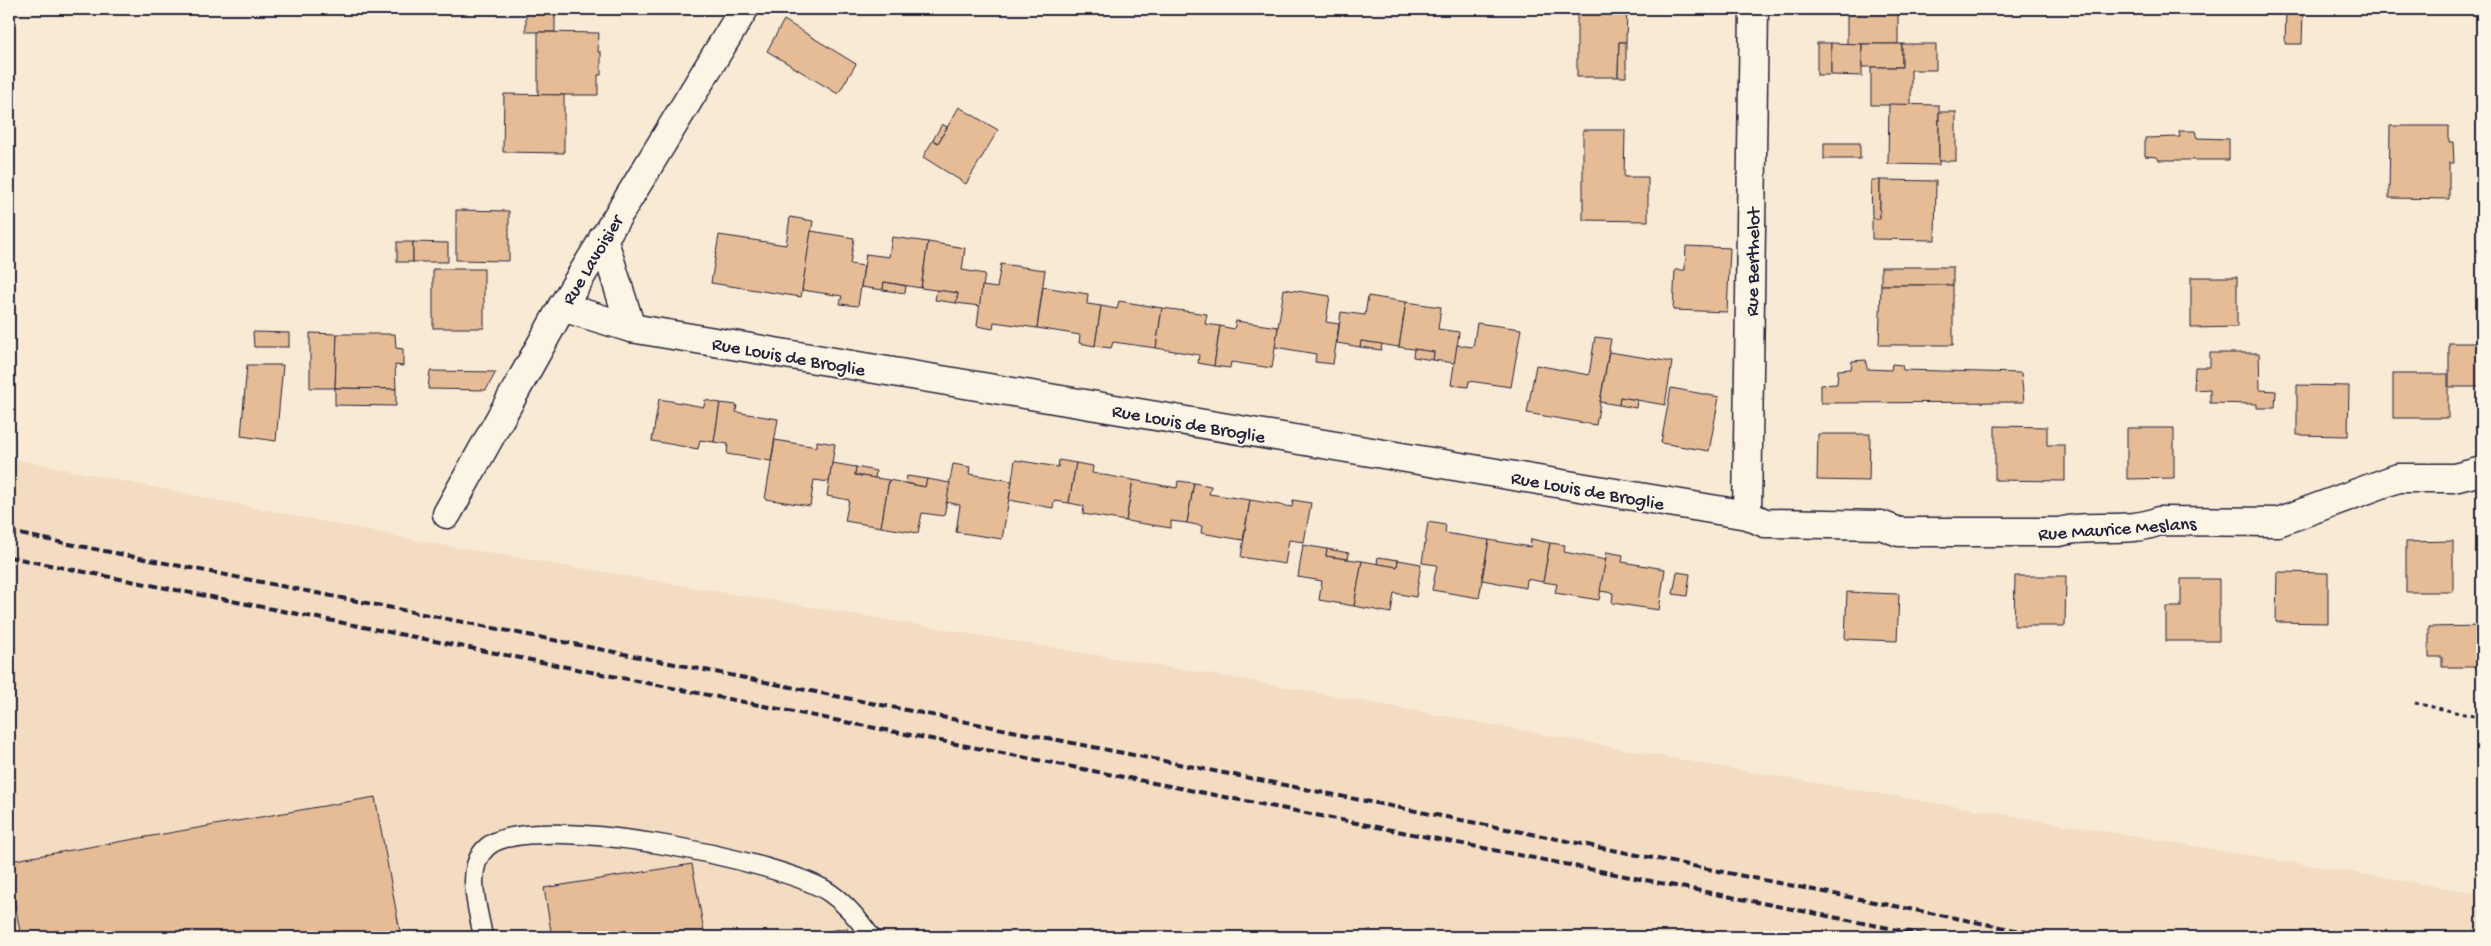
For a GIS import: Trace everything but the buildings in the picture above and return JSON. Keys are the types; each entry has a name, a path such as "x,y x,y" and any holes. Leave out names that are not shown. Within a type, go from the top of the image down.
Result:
{"street":[{"name":"Rue Lavoisier","path":"447,514 562,307 744,9"},
{"name":"Rue Berthelot","path":"1747,515 1754,9"},
{"path":"603,238 631,328"},
{"name":"Rue Louis de Broglie","path":"562,307 631,328 1747,515"},
{"name":"Rue Maurice Meslans","path":"1747,515 1765,523 1881,526 1899,532 2059,532 2078,527 2144,527 2159,522 2278,522 2398,478 2454,478 2482,471"}],"lane":[{"path":"483,937 474,880 479,857 488,846 517,835 562,832 670,844 796,877 830,893 859,920 871,937"}],"path":[{"path":"2415,703 2482,718"}],"shaded area":[{"path":"9,458 430,543 1281,686 1726,768 2482,894 2482,937 9,937"}],"railway":[{"path":"9,532 2051,937"},
{"path":"9,557 1934,937"}]}
